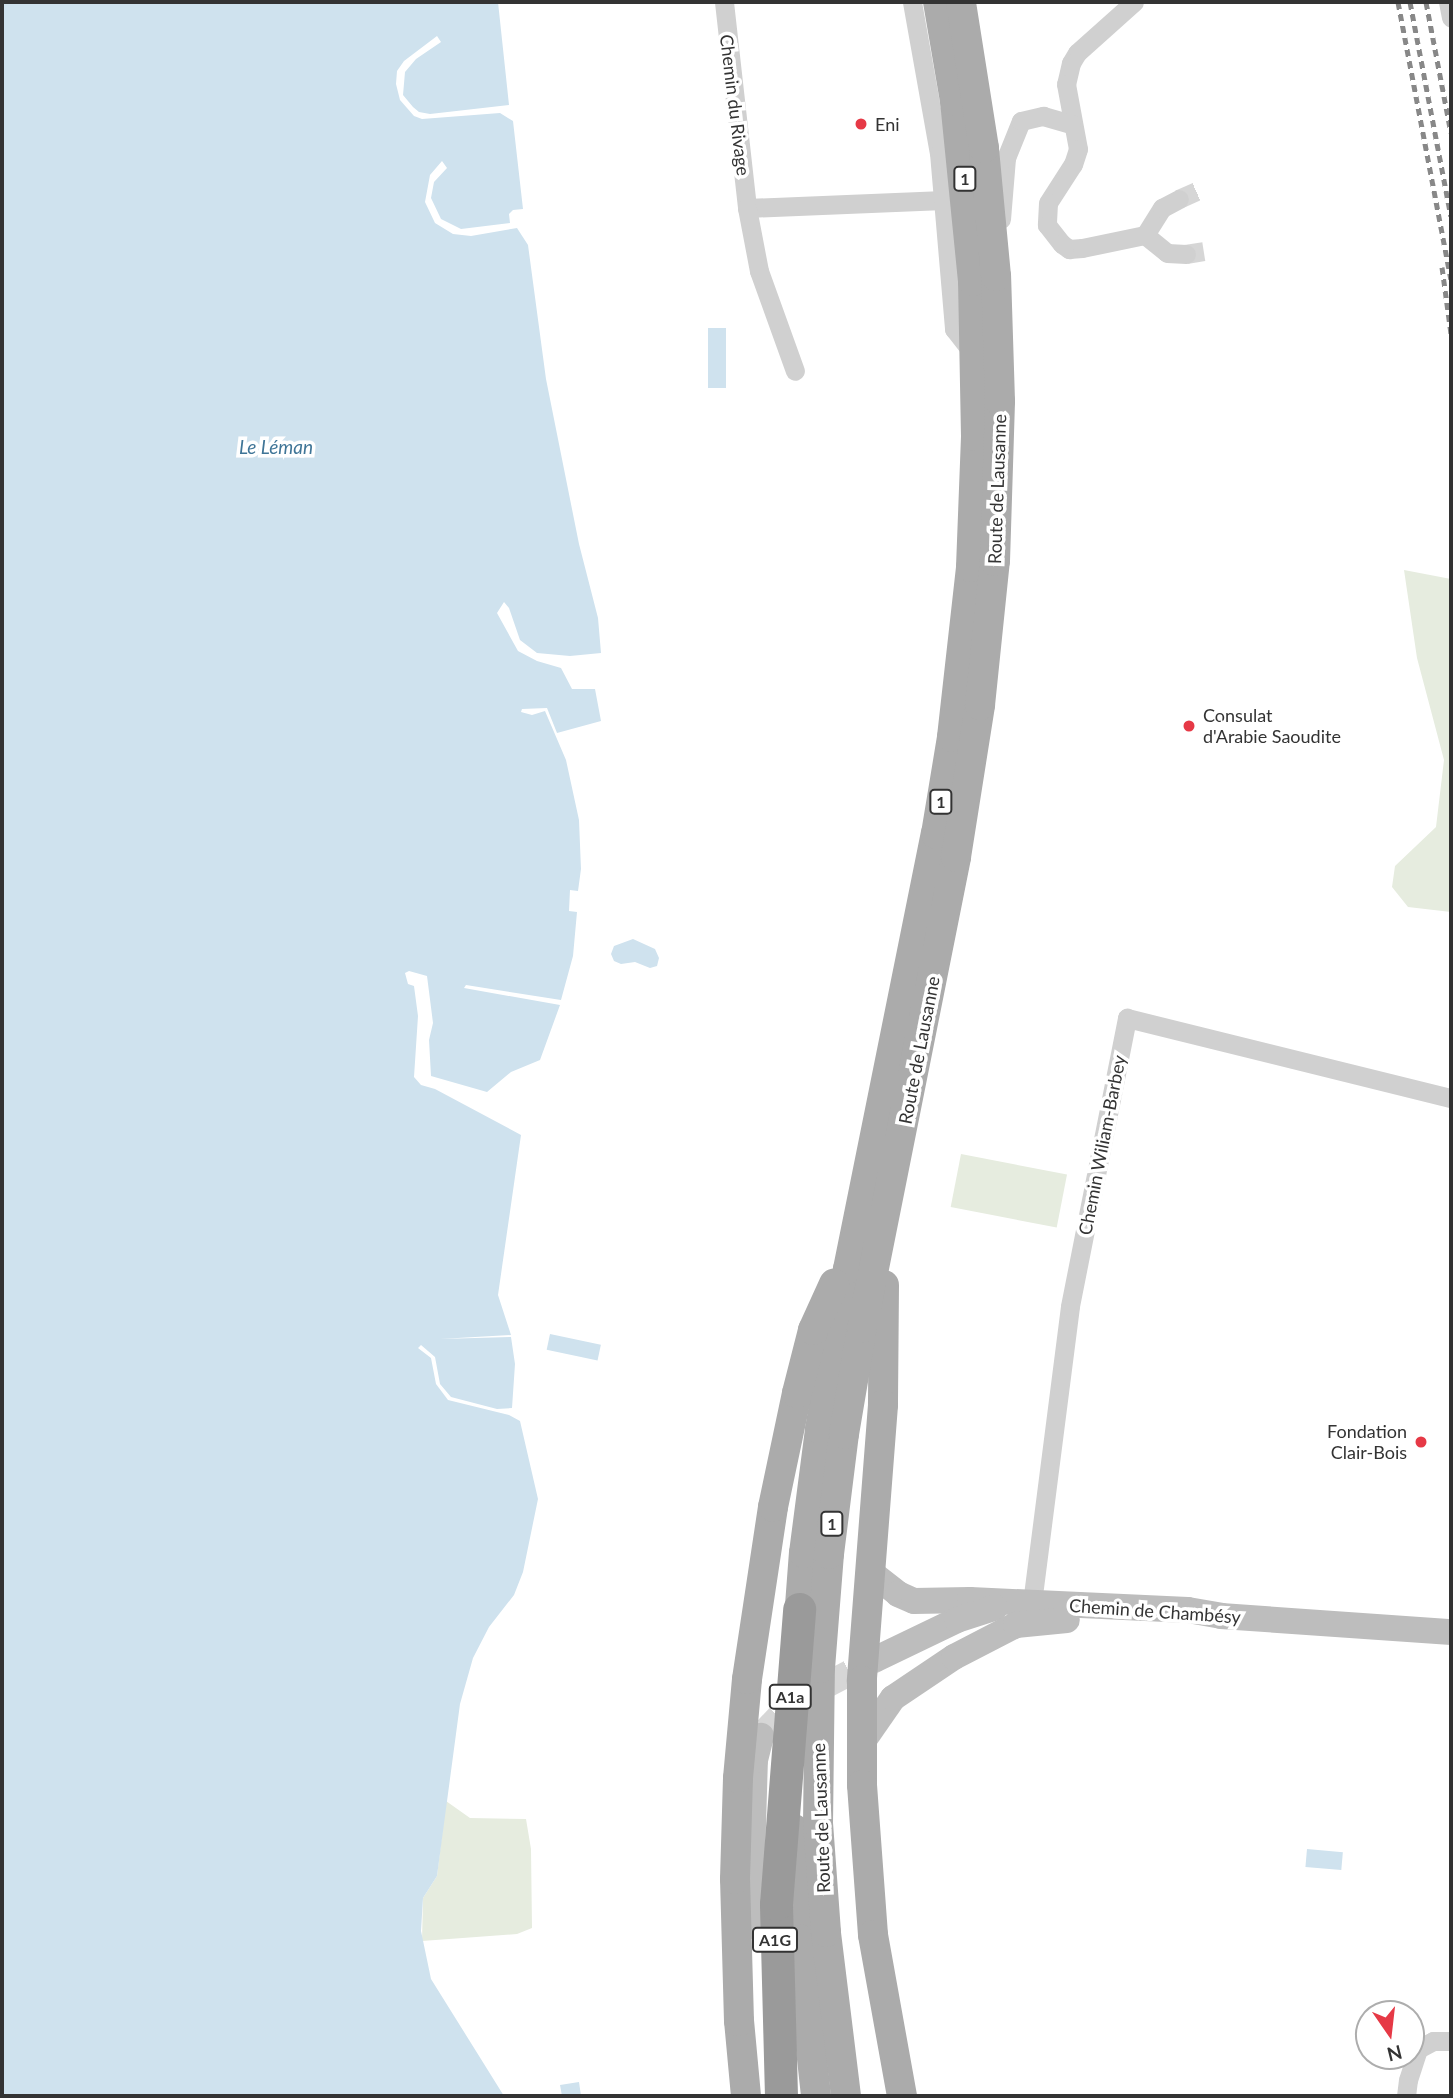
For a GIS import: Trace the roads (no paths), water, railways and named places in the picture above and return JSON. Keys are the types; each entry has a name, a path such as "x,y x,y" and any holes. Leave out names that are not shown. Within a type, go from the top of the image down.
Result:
{"highway":[{"name":"A1a","path":"783,1785 799,1609"},
{"name":"A1G","path":"781,2096 775,1950 783,1785"}],"main road":[{"name":"Route de Lausanne","path":"816,2096 804,1992 796,1884 794,1748 799,1609 820,1429 854,1239 912,960 952,737 971,567 976,358 967,202 955,100 937,2"},
{"name":"Route de Lausanne","path":"846,2096 826,1931 818,1824 820,1668 838,1474 862,1328 956,857 986,652 999,483 996,276 984,148 961,2"},
{"path":"884,1228 883,1405 863,1661 861,1744 863,1828 873,1935 902,2096"},
{"path":"747,2096 739,2021 735,1880 739,1766 752,1630 773,1507 813,1330 854,1239"}],"street":[{"name":"Chemin du Rivage","path":"724,2 747,208 759,271 796,371"},
{"path":"912,2 928,83 944,200 954,329 976,358"},
{"path":"1134,2 1077,52 1071,63 1066,84 1071,124 1078,149 1073,164 1048,203 1046,218 1050,233 1069,249 1145,235 1162,208 1179,199"},
{"path":"1448,2 1451,18"},
{"path":"996,276 1006,158 1021,121 1043,116 1071,124"},
{"path":"747,208 944,200"},
{"path":"1145,235 1167,253 1186,254"},
{"name":"Chemin Wiliam-Barbey","path":"1025,1603 1070,1306 1127,1018 1451,1098"},
{"name":"Chemin de Chambésy","path":"869,1571 898,1594 914,1601 1188,1610 1221,1616 1451,1632"},
{"path":"876,1659 957,1620 1025,1603"},
{"path":"861,1744 881,1710 902,1690 954,1657 1016,1625 1055,1620 1188,1626 1221,1616"},
{"path":"747,2096 753,2015 750,1845 755,1759 761,1736"},
{"path":"1406,2096 1418,2049 1433,2041 1451,2041"}],"water":[{"name":"Le Léman","path":"2,2 498,2 509,105 430,114 419,112 413,107 403,95 405,72 416,59 441,42 437,36 404,61 397,71 396,84 400,100 414,116 422,119 500,113 513,121 523,209 513,210 509,214 510,223 461,229 441,219 431,198 434,182 447,168 442,161 430,175 425,202 435,223 453,234 471,236 517,228 528,245 546,379 579,544 598,618 601,653 570,656 537,653 520,640 509,608 504,602 497,613 518,651 537,661 561,668 572,689 595,689 601,721 557,733 547,708 522,709 521,712 532,715 545,711 566,760 579,820 581,869 578,891 570,890 569,911 577,912 573,956 561,1000 466,985 464,988 560,1005 540,1060 511,1072 487,1092 431,1076 429,1040 433,1023 427,976 409,971 405,973 408,984 414,986 418,1016 414,1077 421,1085 435,1089 521,1135 498,1295 511,1335 440,1339 511,1337 515,1364 512,1408 497,1409 451,1397 440,1384 435,1357 421,1345 418,1348 431,1358 436,1384 448,1400 509,1415 520,1421 538,1499 523,1572 514,1595 489,1627 473,1658 460,1704 437,1876 423,1898 421,1931 431,1979 504,2096 2,2096"},
{"path":"708,328 726,328 726,388 708,388"},
{"path":"633,939 655,949 659,958 657,966 650,968 635,962 621,964 614,961 611,954 614,946"},
{"path":"550,1334 601,1345 598,1360 547,1350"},
{"path":"1307,1849 1343,1852 1341,1870 1305,1867"},
{"path":"579,2082 581,2096 562,2096 560,2085"}],"tunnel":[{"path":"1179,199 1197,191"},
{"path":"1186,254 1204,251"},
{"path":"761,1736 792,1703 876,1659"}],"railway":[{"path":"1398,2 1451,279"},
{"path":"1410,2 1451,216"},
{"path":"1426,2 1451,133"},
{"path":"1442,267 1451,334"}],"place":[{"name":"Eni","path":"861,124"},
{"name":"Consulat d'Arabie Saoudite","path":"1189,726"},
{"name":"Fondation Clair-Bois","path":"1421,1442"}]}
